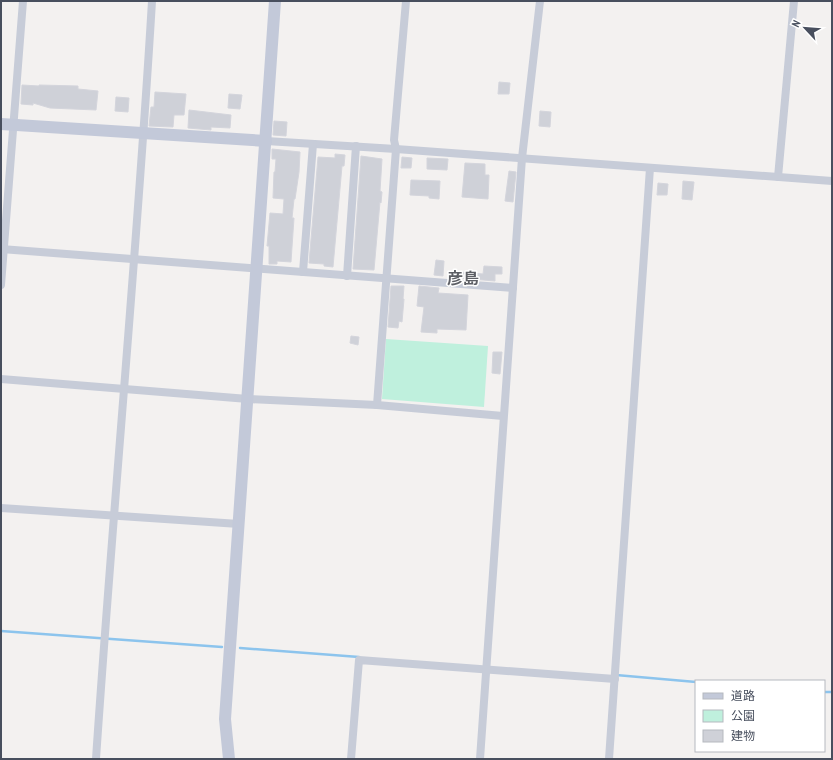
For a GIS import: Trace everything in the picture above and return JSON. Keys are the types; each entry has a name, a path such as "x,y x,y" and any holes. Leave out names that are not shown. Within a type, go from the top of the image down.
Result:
{"street":[{"path":"1,285 7,124 23,1"},
{"path":"96,759 123,388 144,133 152,1"},
{"path":"229,759 225,719 240,524 275,1"},
{"path":"377,405 396,149 394,140 406,1"},
{"path":"480,759 522,158 540,1"},
{"path":"778,177 794,1"},
{"path":"7,124 356,146 832,181"},
{"path":"303,272 313,144"},
{"path":"347,276 356,146"},
{"path":"609,759 650,168"},
{"path":"2,249 513,288"},
{"path":"1,379 248,399 377,405 503,416"},
{"path":"1,508 240,524"},
{"path":"351,759 360,660 487,667 615,677"}],"green space":[{"path":"386,339 488,346 484,407 382,399"}],"building":[{"path":"499,82 510,83 509,94 498,94"},
{"path":"22,85 78,86 78,89 98,91 96,110 50,108 33,103 33,105 21,104"},
{"path":"155,92 186,94 184,115 174,115 173,127 149,126 151,107 154,107"},
{"path":"229,94 242,95 240,109 228,108"},
{"path":"116,97 129,98 128,112 115,111"},
{"path":"189,110 231,115 230,128 211,127 211,130 188,128"},
{"path":"540,111 551,112 550,127 539,126"},
{"path":"274,121 287,122 286,136 273,135"},
{"path":"272,149 300,152 299,172 292,218 294,218 291,262 277,261 277,264 269,264 269,246 267,246 270,213 283,214 284,199 273,198 276,159 272,159"},
{"path":"335,154 345,155 344,166 342,166 333,267 324,266 324,264 309,263 318,157 335,158"},
{"path":"361,156 382,159 380,191 382,192 374,270 353,269"},
{"path":"402,157 412,158 411,168 401,168"},
{"path":"427,158 448,159 447,170 427,169"},
{"path":"465,163 485,164 485,175 489,175 488,199 462,197"},
{"path":"509,171 516,172 513,202 505,201"},
{"path":"411,180 440,181 439,199 429,198 429,196 410,195"},
{"path":"683,181 694,182 692,200 682,199"},
{"path":"658,183 668,184 667,195 657,195"},
{"path":"436,260 444,261 443,276 434,275"},
{"path":"484,266 502,267 502,274 495,274 495,281 460,278 460,272 483,274"},
{"path":"391,286 404,286 402,322 399,321 398,328 388,327"},
{"path":"419,286 439,288 438,293 468,295 466,330 437,329 437,333 421,332 424,307 417,306"},
{"path":"351,336 359,337 358,345 350,343"},
{"path":"493,352 502,352 500,374 492,373"}],"waterway":[{"path":"1,631 222,647"},
{"path":"240,648 359,657"},
{"path":"616,675 695,682"},
{"path":"825,692 832,692"}],"district":[{"name":"彦島","path":"463,278"}]}
